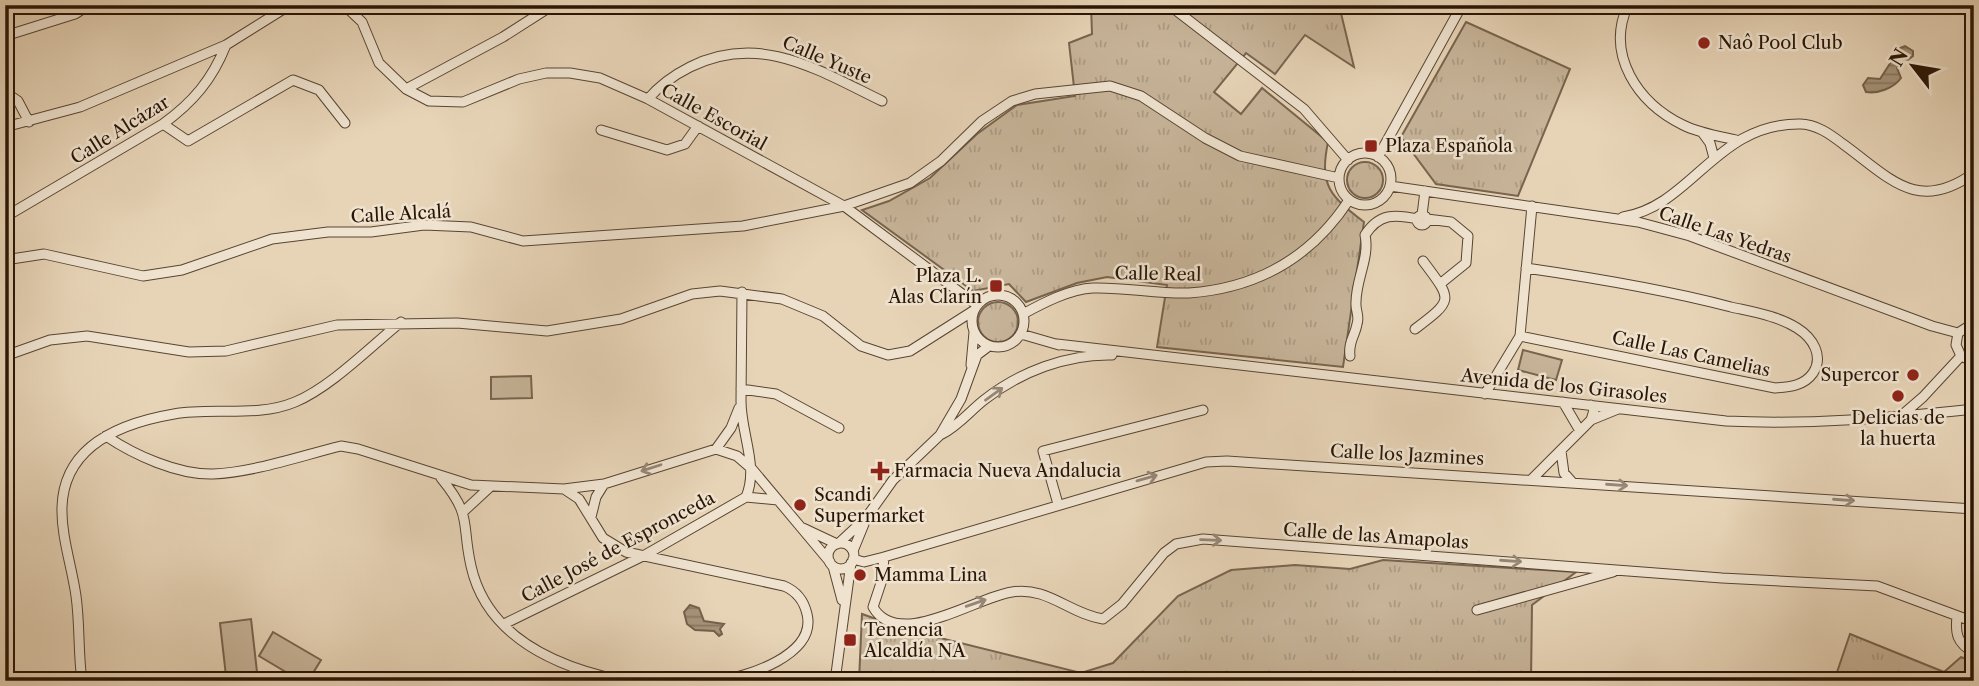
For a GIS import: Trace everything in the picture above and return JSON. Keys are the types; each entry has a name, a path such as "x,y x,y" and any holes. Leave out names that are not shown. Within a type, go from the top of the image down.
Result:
{"street":[{"path":"5,36 75,14 89,5"},
{"path":"5,127 80,107 226,45 290,5"},
{"path":"344,5 362,22 379,63 406,89 503,37 553,5"},
{"path":"1169,5 1304,109 1348,160"},
{"path":"1378,157 1462,5"},
{"path":"1628,5 1619,31 1619,45 1628,74 1658,111 1702,132 1736,140"},
{"name":"Calle Alcázar","path":"5,216 163,124 186,107 206,85 226,45"},
{"name":"Calle Yuste","path":"648,99 677,74 733,51 773,53 882,101"},
{"name":"Calle Escorial","path":"406,89 429,102 463,102 519,79 570,73 600,78 648,99 844,206 975,308"},
{"path":"163,124 188,141 293,80 319,90 345,123"},
{"name":"Calle Alcalá","path":"5,260 44,254 143,276 182,270 272,239 328,232 371,232 424,225 471,227 523,241 743,226 844,206 910,183 941,161 982,121 1012,101 1035,94 1110,86 1142,96 1205,138 1240,156 1339,178"},
{"path":"5,92 19,101 29,122"},
{"path":"1617,218 1651,209 1736,140 1755,131 1801,124 1825,131 1914,192 1953,188 1974,173"},
{"path":"601,130 667,150 685,144 698,126"},
{"path":"1702,132 1710,143 1714,158"},
{"path":"1363,153 1378,157 1389,169 1390,186 1378,202 1358,205 1343,194 1339,178 1348,160 1363,153"},
{"name":"Calle Las Yedras","path":"1390,186 1617,218 1662,229 1958,333"},
{"path":"1422,218 1425,191"},
{"name":"Calle Real","path":"1023,314 1043,302 1090,288 1188,293 1225,288 1257,279 1302,255 1324,234 1349,200"},
{"path":"1485,394 1520,336 1532,206"},
{"path":"1651,209 1653,219 1662,229"},
{"path":"1350,356 1350,336 1357,328 1359,316 1356,303 1361,265 1367,256 1366,235 1384,217 1393,214 1459,225 1468,236 1466,263 1440,284"},
{"path":"1415,329 1441,309 1446,294 1423,261"},
{"name":"Calle Las Camelias","path":"1520,336 1775,388 1802,383 1815,370 1817,362 1815,347 1807,335 1774,318 1664,289 1526,268"},
{"path":"5,356 50,340 87,336 189,352 226,351 337,325 401,322 547,331 621,319 692,293 743,292 782,299 822,316 861,346 888,355 910,351 956,324 990,296 1006,296 1014,300 1023,314 1021,334 1003,347 989,346 973,332 956,324"},
{"path":"743,292 741,403 743,436 752,469 752,484 746,497 778,500"},
{"path":"971,367 975,308"},
{"path":"82,681 77,600 62,509 64,489 80,456 94,442 106,436 173,414 275,408 295,402 313,392 401,322"},
{"path":"1974,323 1958,333 1956,345 1961,356 1974,362"},
{"name":"Avenida de los Girasoles","path":"1021,334 1088,356"},
{"name":"Avenida de los Girasoles","path":"1057,344 1726,421 1799,424 1974,409"},
{"path":"835,681 852,558 866,518 882,491 940,435 961,399 977,355 989,346"},
{"name":"Avenida de los Girasoles","path":"940,435 1006,384 1048,365 1088,356 1152,356"},
{"path":"1899,417 1923,397 1961,356"},
{"path":"741,389 776,394 839,428"},
{"path":"1563,402 1579,427"},
{"path":"716,449 731,428 741,403"},
{"path":"1579,427 1579,412 1588,404 1594,410 1591,420"},
{"path":"1534,478 1561,451 1579,427 1621,408"},
{"path":"1058,504 1043,451 1203,410"},
{"path":"106,436 127,449 182,470 210,474 231,472 341,446 358,449 440,477 490,487 564,489 604,484 716,449 737,456 752,469 832,564 845,568 852,558"},
{"path":"1561,451 1564,473 1572,482"},
{"name":"Calle los Jazmines","path":"852,558 864,562 884,557 1206,462 1534,478 1974,509"},
{"path":"440,477 464,511 475,579 504,624 520,641 544,656 624,681"},
{"path":"591,517 596,496 604,484"},
{"path":"464,511 490,487"},
{"path":"564,489 579,499 603,538 626,552 792,589 805,606 807,630 795,648 771,665 716,681"},
{"name":"Calle José de Espronceda","path":"504,624 645,555 746,497"},
{"path":"844,605 829,551 866,518"},
{"path":"801,528 847,545 852,558"},
{"name":"Calle de las Amapolas","path":"884,557 882,580 873,607 878,616 900,624 921,623 1009,592 1030,590 1051,597 1084,616 1103,619 1122,604 1164,553 1176,544 1203,538 1877,586 1974,622"},
{"path":"1477,610 1621,569"},
{"path":"1958,616 1955,632 1960,643 1974,653"}],"green space":[{"path":"1091,5 1339,5 1354,67 1305,35 1275,74 1246,53 1214,92 1241,114 1262,88 1328,142 1325,169 1330,189 1343,205 1364,222 1343,367 1157,347 1167,285 1107,277 1077,283 1026,302 1009,284 973,291 862,210 889,201 930,178 977,134 1017,105 1075,96 1069,43 1092,34"},
{"path":"1466,22 1570,69 1518,196 1436,184 1401,137"},
{"path":"1365,162 1378,167 1383,180 1378,193 1365,198 1352,193 1347,180 1352,167"},
{"path":"998,302 1012,308 1018,322 1012,336 998,342 984,336 978,322 984,308"},
{"path":"1523,350 1562,360 1556,380 1518,370"},
{"path":"531,376 532,398 491,399 491,377"},
{"path":"1383,560 1576,572 1532,605 1531,681 859,681 862,614 904,629 1081,673 1113,663 1178,596 1231,570 1295,565 1350,569"},
{"path":"251,619 257,672 226,676 220,623"},
{"path":"273,632 321,660 308,681 301,681 259,656"},
{"path":"1850,634 1944,672 1961,657 1974,661 1974,681 1834,681"}],"shaded area":[{"path":"1905,46 1913,51 1913,56 1897,68 1901,78 1885,90 1866,92 1863,85 1868,78 1880,79 1900,48"},
{"path":"690,605 699,608 704,621 724,624 720,629 722,634 719,636 714,631 695,630 687,624 684,612"}],"place":[{"name":"Naô Pool Club","path":"1704,43"},
{"name":"Plaza Española","path":"1371,146"},
{"name":"Plaza L. Alas Clarín","path":"996,286"},
{"name":"Supercor","path":"1913,375"},
{"name":"Delicias de la huerta","path":"1898,396"},
{"name":"Farmacia Nueva Andalucia","path":"880,471"},
{"name":"Scandi Supermarket","path":"800,505"},
{"name":"Mamma Lina","path":"860,575"},
{"name":"Tenencia Alcaldía NA","path":"850,640"}]}
